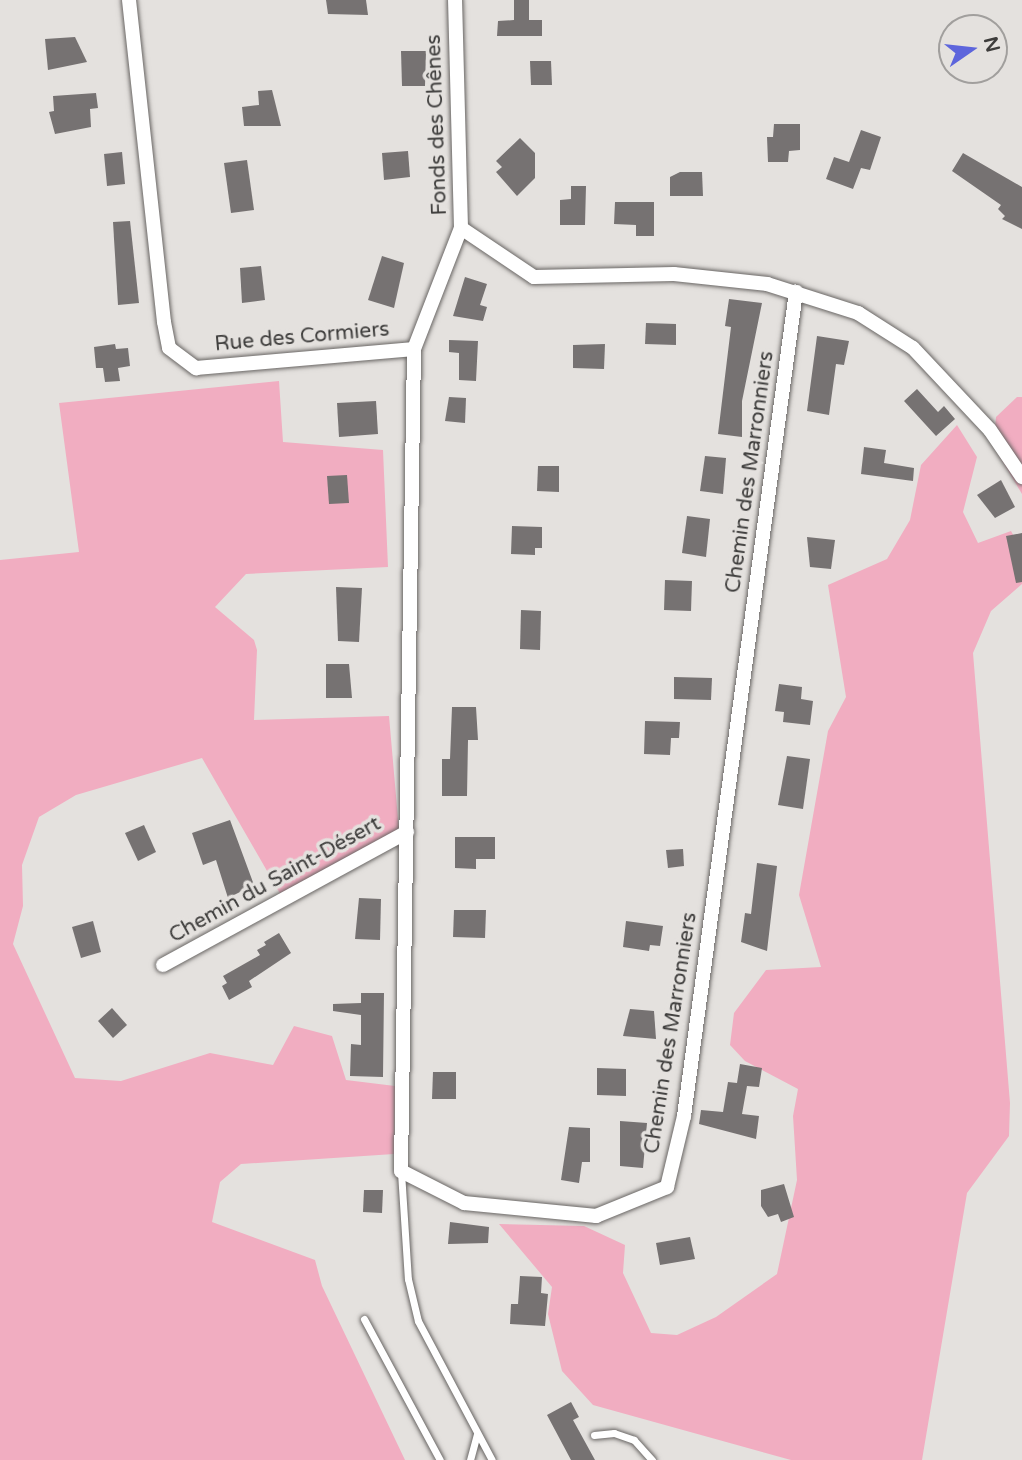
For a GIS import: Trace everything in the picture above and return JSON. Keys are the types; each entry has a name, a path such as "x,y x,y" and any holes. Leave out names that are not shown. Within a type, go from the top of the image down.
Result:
{"street":[{"name":"Rue des Cormiers","path":"129,0 169,348 196,368 414,349 461,228"},
{"name":"Fonds des Chênes","path":"455,0 461,228 534,277 674,274 796,292 858,313 913,348 990,430 1022,477"},
{"name":"Chemin des Marronniers","path":"401,1171 464,1203 596,1216 667,1187 684,1116 796,292"},
{"path":"401,1171 414,349"},
{"name":"Chemin du Saint-Désert","path":"163,965 407,831"}],"lane":[{"path":"401,1171 408,1279 418,1321 492,1460"},
{"path":"363,1319 440,1460"},
{"path":"594,1435 614,1433 634,1440 652,1460"},
{"path":"470,1460 477,1434"}],"shaded area":[{"path":"279,381 283,442 383,450 388,567 246,574 215,607 254,640 257,650 254,720 389,716 399,830 282,897 202,758 76,795 39,817 22,865 23,906 13,944 75,1078 121,1081 210,1053 273,1065 294,1026 332,1036 346,1080 395,1086 394,1154 241,1164 220,1182 212,1222 315,1260 322,1286 405,1460 0,1460 0,560 79,552 59,403"},
{"path":"1017,397 1022,397 1022,494 998,454 995,428 996,417"},
{"path":"957,425 977,457 963,512 978,543 1011,531 1022,551 1022,584 991,611 973,653 1010,1103 1009,1136 967,1193 922,1460 791,1460 593,1405 562,1371 548,1314 552,1287 499,1224 584,1226 625,1245 623,1273 651,1333 677,1335 716,1317 777,1274 797,1180 793,1116 798,1089 745,1061 730,1045 734,1013 766,970 821,967 799,895 828,731 846,697 828,585 887,559 910,520 921,465"}],"building":[{"path":"326,0 366,0 368,15 328,14"},
{"path":"514,0 529,0 529,20 542,20 542,36 497,36 498,21 514,20"},
{"path":"75,37 87,62 48,70 45,39"},
{"path":"401,51 426,51 425,86 402,86"},
{"path":"530,61 551,61 552,85 531,85"},
{"path":"272,90 281,126 244,126 242,107 259,105 258,91"},
{"path":"96,93 98,108 90,109 91,127 55,134 49,112 54,111 53,96"},
{"path":"774,124 800,124 800,150 789,151 788,162 768,162 767,137 773,137"},
{"path":"861,130 881,137 870,170 861,168 853,189 826,179 834,157 849,162"},
{"path":"520,138 535,153 535,178 517,196 496,172 502,167 496,161"},
{"path":"408,151 410,177 384,180 382,153"},
{"path":"122,152 125,184 107,186 104,154"},
{"path":"963,153 1022,187 1022,229 1002,219 1005,216 998,209 1001,205 952,171"},
{"path":"247,160 254,210 231,213 224,163"},
{"path":"680,172 702,172 703,196 670,196 670,177"},
{"path":"571,186 586,186 585,225 560,225 560,200 571,199"},
{"path":"615,202 654,202 654,236 636,236 636,225 614,224"},
{"path":"130,221 139,303 118,305 113,222"},
{"path":"382,256 404,263 394,308 368,300"},
{"path":"261,266 265,300 242,303 240,268"},
{"path":"465,277 487,284 480,305 487,307 483,321 453,316"},
{"path":"729,299 762,303 742,401 742,437 718,434 731,327 725,326"},
{"path":"646,323 676,324 676,345 645,344"},
{"path":"817,336 849,341 844,365 836,364 829,415 807,411"},
{"path":"449,340 478,341 476,381 459,380 459,353 449,352"},
{"path":"115,344 116,349 128,348 130,366 118,368 120,381 105,382 103,368 96,368 94,347"},
{"path":"605,344 604,369 573,368 573,345"},
{"path":"917,389 938,412 944,406 955,419 936,436 904,401"},
{"path":"449,397 466,398 465,423 445,421"},
{"path":"376,401 378,434 339,437 337,403"},
{"path":"864,447 886,450 884,463 914,468 913,481 861,474"},
{"path":"705,456 726,458 723,494 700,491"},
{"path":"538,466 559,466 559,492 537,491"},
{"path":"347,475 349,503 329,504 327,476"},
{"path":"1001,480 1015,507 995,518 977,495"},
{"path":"687,516 710,519 706,557 682,553"},
{"path":"512,526 542,527 542,548 535,548 535,555 511,554"},
{"path":"1022,533 1022,582 1016,583 1006,536"},
{"path":"807,537 835,540 831,569 810,567"},
{"path":"665,580 692,581 691,611 664,610"},
{"path":"336,587 362,588 359,642 338,641"},
{"path":"521,610 541,611 540,650 520,649"},
{"path":"326,664 349,664 352,698 326,698"},
{"path":"674,677 712,678 711,700 674,699"},
{"path":"779,684 802,687 801,699 813,701 810,725 783,722 784,712 775,711"},
{"path":"452,707 476,707 478,740 468,740 467,796 442,796 442,759 450,759"},
{"path":"645,721 680,722 679,738 671,738 670,755 644,754"},
{"path":"787,756 810,759 803,809 778,805"},
{"path":"230,820 254,885 228,898 216,860 203,865 192,833"},
{"path":"144,825 156,852 138,861 125,833"},
{"path":"455,837 495,837 495,859 476,859 476,869 455,868"},
{"path":"683,849 684,866 668,868 666,850"},
{"path":"757,863 777,866 767,951 741,942 745,913 751,914"},
{"path":"359,898 381,899 380,940 355,939"},
{"path":"454,910 486,910 485,938 453,937"},
{"path":"93,921 101,952 81,958 72,927"},
{"path":"626,921 663,926 660,946 650,945 649,951 623,947"},
{"path":"279,933 291,953 249,981 252,987 229,1000 222,986 227,983 223,976 260,955 257,950"},
{"path":"361,993 384,993 383,1077 350,1076 351,1044 361,1045 361,1015 333,1011 333,1004 361,1003"},
{"path":"112,1008 127,1025 113,1038 98,1021"},
{"path":"630,1009 654,1011 656,1039 623,1036"},
{"path":"740,1064 762,1068 759,1087 747,1086 742,1114 759,1116 756,1139 699,1124 701,1110 723,1112 728,1082 737,1083"},
{"path":"597,1068 626,1069 626,1096 597,1095"},
{"path":"433,1072 456,1072 456,1099 432,1099"},
{"path":"620,1121 647,1123 643,1168 620,1166"},
{"path":"569,1127 590,1128 590,1162 582,1162 579,1183 561,1180"},
{"path":"784,1184 794,1217 781,1222 778,1214 768,1217 761,1206 761,1190"},
{"path":"364,1190 383,1190 382,1213 363,1212"},
{"path":"450,1222 489,1227 488,1243 448,1244"},
{"path":"690,1237 695,1259 660,1265 656,1243"},
{"path":"520,1276 542,1277 541,1293 548,1294 545,1326 510,1324 511,1304 518,1304"},
{"path":"571,1402 579,1417 573,1420 595,1460 571,1460 547,1415"}]}
